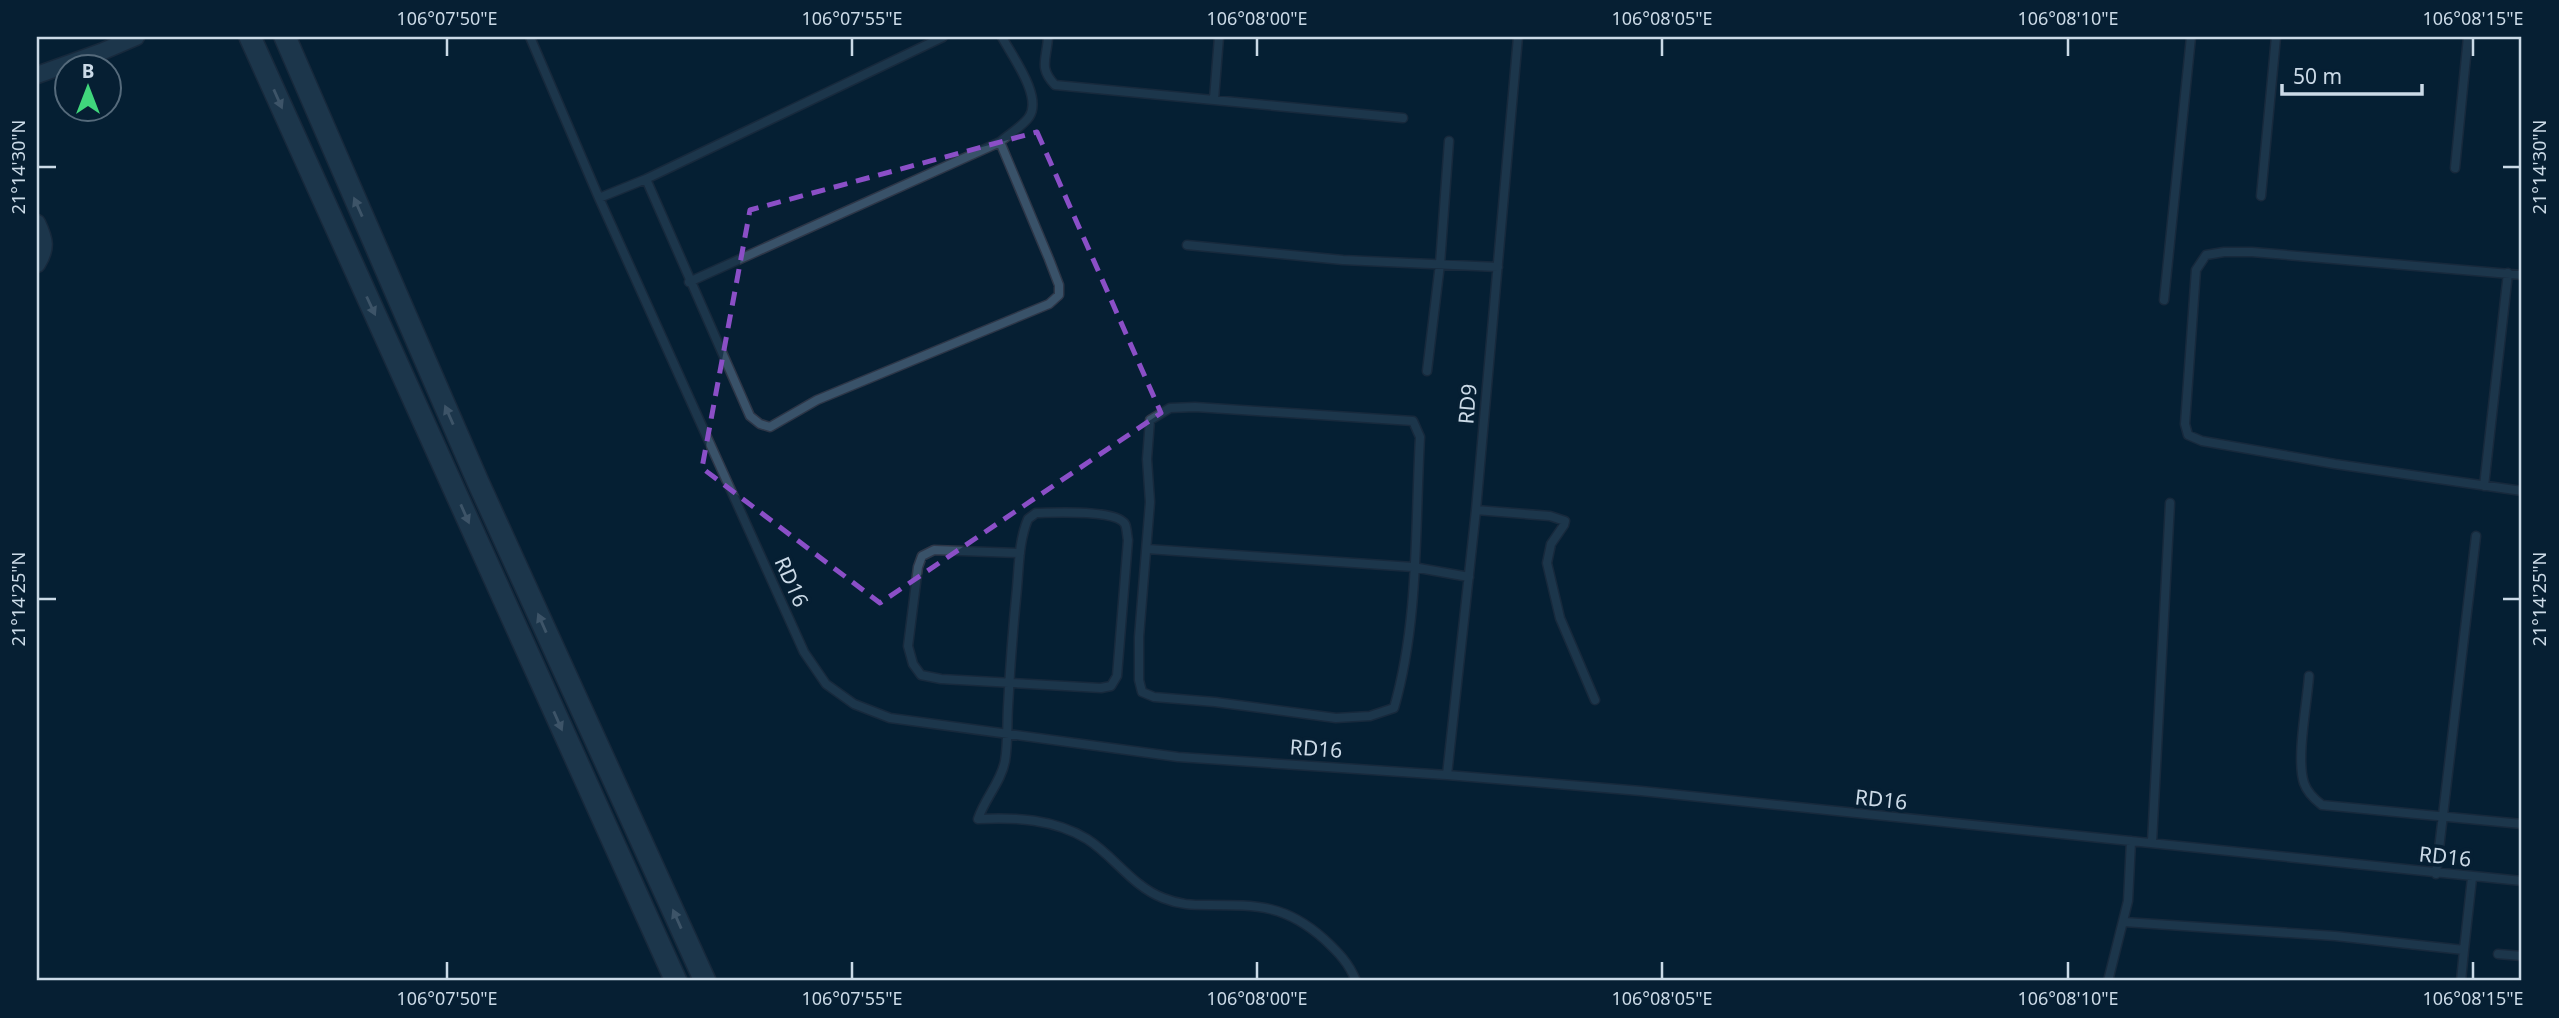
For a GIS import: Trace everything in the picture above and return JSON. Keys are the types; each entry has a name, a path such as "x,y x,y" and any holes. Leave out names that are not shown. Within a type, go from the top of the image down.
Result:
{"main road":[{"path":"250,37 676,981"},
{"path":"285,37 473,470 705,981"}],"street":[{"path":"37,75 136,37"},
{"path":"37,223 45,239 45,247 37,264"}],"lane":[{"name":"RD16","path":"530,37 599,198 804,652 826,684 854,704 890,718 1178,757 1447,775 1641,792 2522,881"},
{"path":"599,198 646,179 943,37"},
{"path":"690,282 1000,142 1028,119 1034,108 1033,94 1002,37"},
{"path":"1048,37 1043,63 1046,76 1055,85 1403,118"},
{"path":"1214,99 1219,37"},
{"name":"RD9","path":"1447,775 1476,510 1518,37"},
{"path":"2164,299 2191,37"},
{"path":"2261,196 2276,37"},
{"path":"2455,168 2468,37"},
{"path":"1427,371 1440,264 1449,141"},
{"path":"646,179 750,416 760,424 770,427 817,400 1049,304 1059,295 1059,285 1000,142"},
{"path":"1187,245 1343,260 1497,267"},
{"path":"2522,275 2252,252 2212,253 2202,259 2196,270 2185,424 2186,431 2192,438 2335,464 2522,491"},
{"path":"2484,486 2508,273"},
{"path":"1195,407 1413,421 1420,437 1409,632 1402,679 1394,708 1370,716 1336,718 1214,702 1154,698 1142,692 1139,680 1139,637 1147,549 1150,502 1147,458 1150,420 1159,413 1170,408 1195,407"},
{"path":"2152,842 2171,503"},
{"path":"1476,510 1550,516 1565,521 1551,544 1546,563 1560,618 1595,700"},
{"path":"1020,553 934,550 922,556 918,567 908,646 913,664 921,675 941,679 1009,682 1101,688 1111,686 1117,676 1129,540 1124,523 1117,517 1098,514 1036,513 1028,519 1020,553 1009,682 1006,759 1001,776 983,803 978,819 1010,817 1045,822 1087,839 1128,876 1154,894 1180,905 1259,906 1281,910 1316,932 1344,958 1356,981"},
{"path":"2436,874 2476,536"},
{"path":"1147,549 1413,567 1469,577"},
{"path":"2309,676 2301,766 2304,785 2322,805 2522,824"},
{"path":"2108,981 2124,922 2130,878 2131,841"},
{"path":"2461,981 2472,878"},
{"path":"2124,922 2335,936 2464,950"},
{"path":"2498,954 2522,956"}],"highlighted area":[{"path":"1037,132 1161,413 880,603 702,468 750,210"}]}
